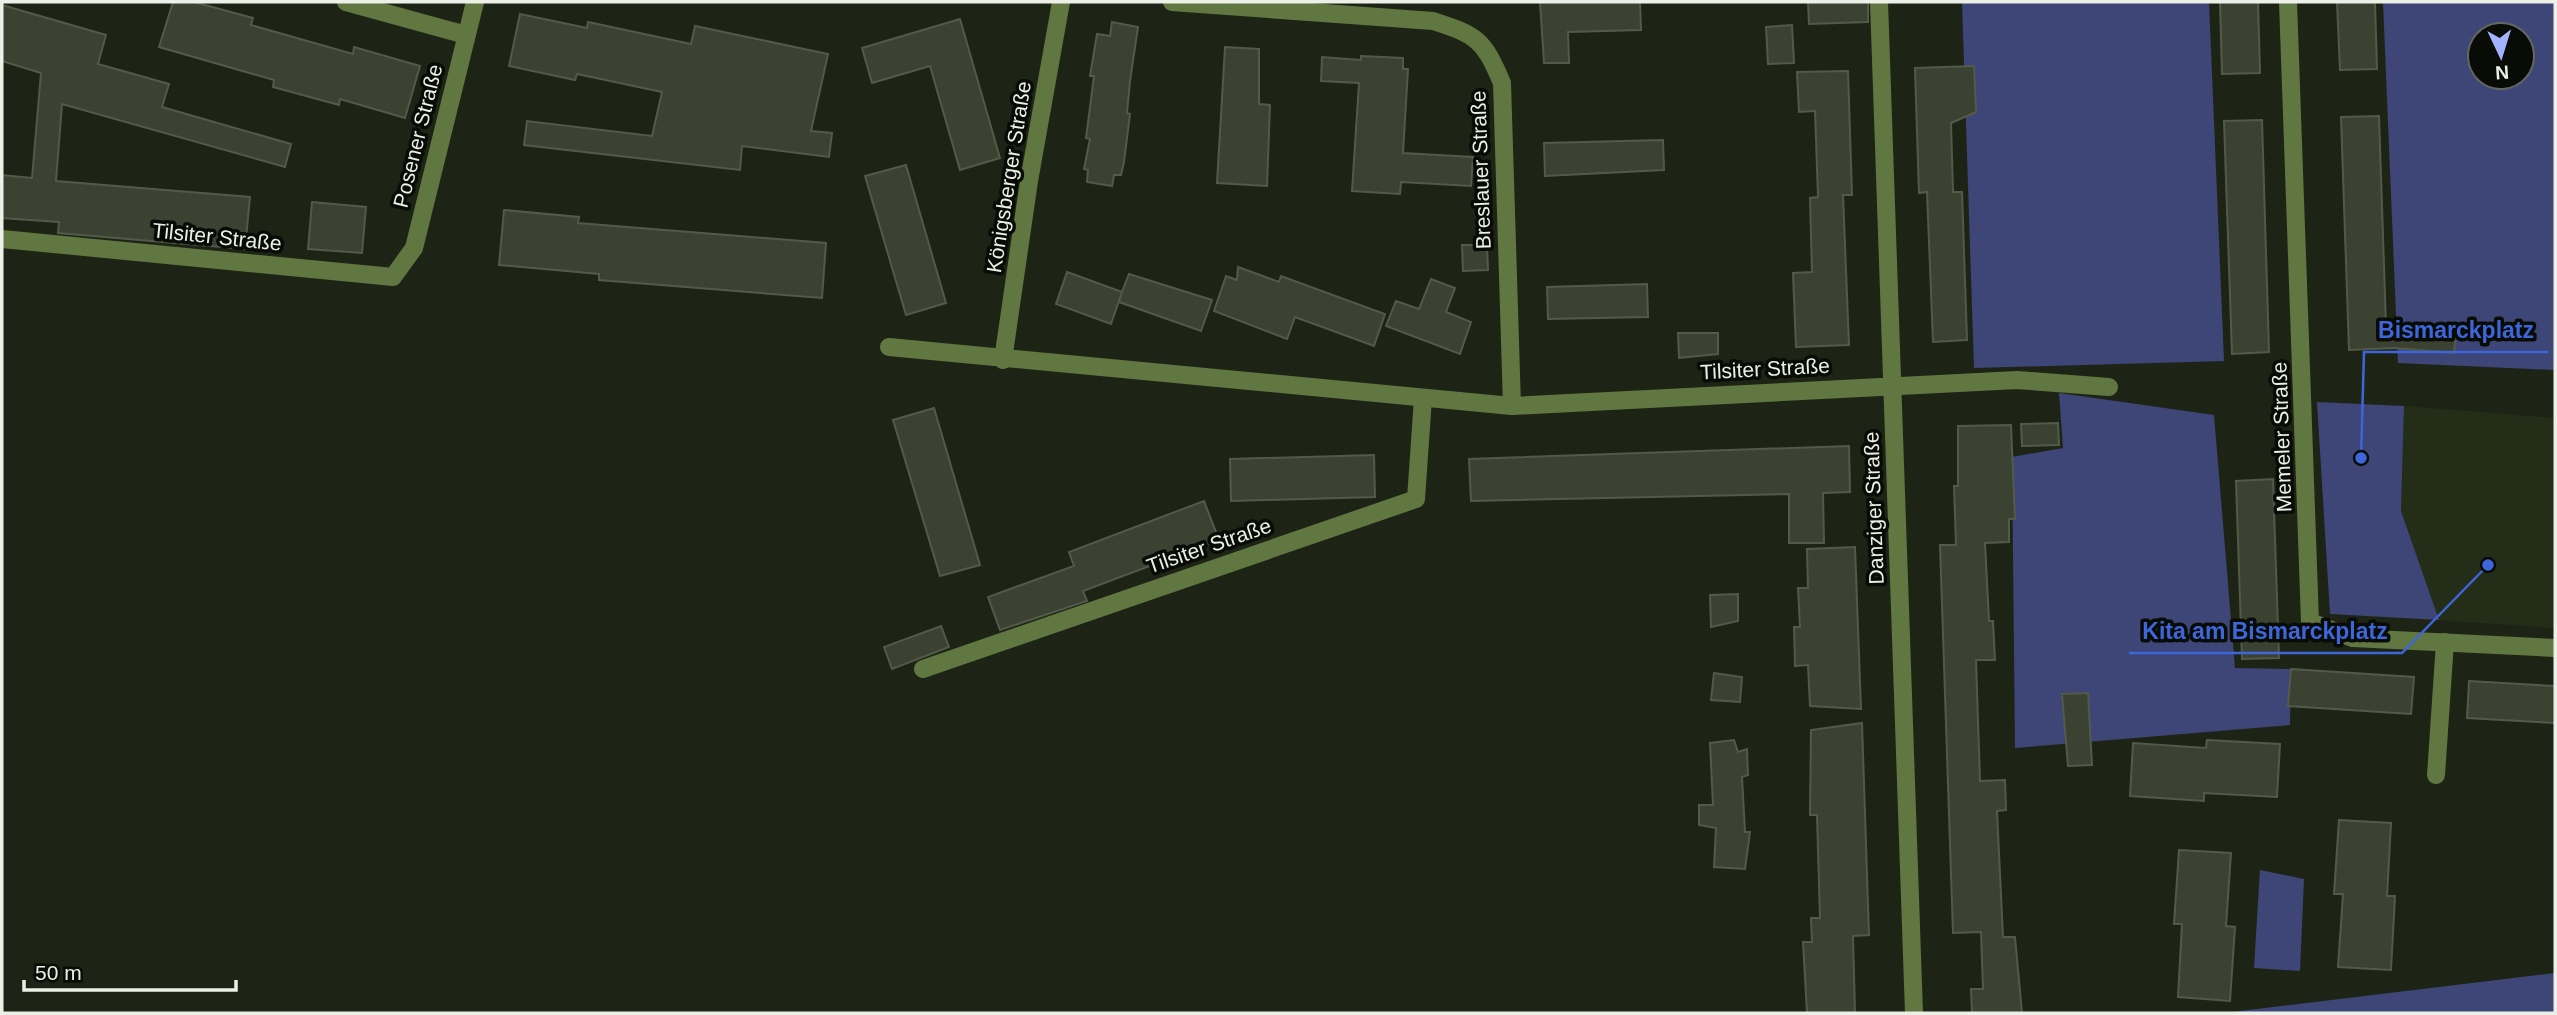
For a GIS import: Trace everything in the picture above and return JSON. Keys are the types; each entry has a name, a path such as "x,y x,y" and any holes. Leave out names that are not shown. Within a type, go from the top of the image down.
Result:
{"street":[{"path":"346,2 466,35"},
{"name":"Posener Straße","path":"414,248 475,2"},
{"name":"Königsberger Straße","path":"1003,360 1029,181 1061,2"},
{"name":"Breslauer Straße","path":"1172,2 1433,21 1467,32 1489,52 1502,83 1512,406"},
{"name":"Danziger Straße","path":"1879,2 1914,1013"},
{"name":"Memeler Straße","path":"2288,2 2310,622 2353,638 2555,648"},
{"name":"Tilsiter Straße","path":"2,239 393,277 414,248"},
{"name":"Tilsiter Straße","path":"888,347 1003,360 1512,406 2017,380 2109,387"},
{"name":"Tilsiter Straße","path":"923,669 1416,499 1423,398"},
{"path":"2436,775 2445,642"}],"shaded area":[{"path":"1962,2 2209,2 2224,361 1974,368"},
{"path":"2383,2 2555,2 2555,370 2398,363"},
{"path":"2059,393 2214,415 2235,668 2291,669 2290,725 2015,748 2012,457 2063,448"},
{"path":"2317,402 2404,406 2401,511 2439,620 2330,614"},
{"path":"2404,406 2555,418 2555,628 2439,620 2401,511"},
{"path":"2260,870 2304,879 2300,971 2254,968"},
{"path":"2555,973 2555,1013 2223,1013"}],"building":[{"path":"173,2 194,2 253,18 251,25 353,54 354,47 420,66 405,118 340,99 339,105 273,87 274,80 159,47"},
{"path":"1540,2 1640,2 1641,30 1568,32 1569,63 1544,63"},
{"path":"1808,2 1868,2 1868,22 1809,24"},
{"path":"2220,2 2258,2 2260,73 2222,74"},
{"path":"2337,2 2375,2 2377,69 2340,70"},
{"path":"2,5 106,35 98,64 169,84 162,107 291,144 285,167 62,104 56,181 250,197 245,249 58,233 59,222 2,218 2,175 32,178 41,73 2,61"},
{"path":"520,14 587,28 588,22 691,44 695,26 828,54 811,131 832,133 829,157 742,146 740,170 524,145 527,121 652,136 662,92 577,74 575,80 509,66"},
{"path":"960,19 1000,158 960,170 930,66 872,83 862,48"},
{"path":"1112,22 1138,27 1130,81 1127,113 1130,114 1124,162 1121,175 1114,175 1112,186 1087,182 1088,170 1084,169 1090,139 1086,138 1094,76 1090,76 1097,34 1110,36"},
{"path":"1792,25 1794,63 1768,64 1766,27"},
{"path":"1225,47 1259,49 1259,104 1270,105 1267,186 1217,183"},
{"path":"1361,56 1403,58 1403,69 1408,69 1403,153 1473,157 1471,186 1401,182 1400,194 1352,191 1359,83 1321,81 1322,57 1361,60"},
{"path":"1974,66 1976,112 1951,123 1953,192 1962,192 1967,340 1933,342 1927,192 1919,193 1915,68"},
{"path":"1848,71 1852,195 1843,195 1849,345 1796,347 1793,273 1812,272 1810,198 1818,197 1815,111 1799,112 1797,72"},
{"path":"2379,116 2386,326 2456,331 2454,353 2394,348 2349,350 2341,117"},
{"path":"2262,120 2269,352 2232,354 2224,121"},
{"path":"1663,140 1664,170 1545,176 1544,143"},
{"path":"906,165 946,303 906,315 865,176"},
{"path":"312,202 366,207 362,253 308,249"},
{"path":"504,210 579,217 578,223 826,243 822,298 599,280 599,274 499,265"},
{"path":"1462,245 1487,245 1488,270 1463,271"},
{"path":"1238,267 1279,282 1281,276 1385,314 1374,346 1295,317 1287,339 1214,311 1226,276 1237,280"},
{"path":"1067,272 1122,292 1111,324 1056,304"},
{"path":"1129,274 1212,300 1201,331 1119,302"},
{"path":"1431,279 1455,288 1446,312 1471,322 1460,354 1386,326 1396,301 1419,309"},
{"path":"1647,284 1648,317 1548,319 1547,287"},
{"path":"1678,333 1718,333 1718,354 1679,358"},
{"path":"934,408 980,565 940,576 893,420"},
{"path":"2058,423 2059,445 2022,446 2021,424"},
{"path":"2011,425 2015,519 2009,519 2009,542 1985,543 1989,621 1993,621 1995,660 1976,660 1980,781 2005,780 2006,810 1997,811 2003,937 2015,937 2022,1013 1972,1013 1971,989 1983,989 1981,932 1953,933 1940,545 1956,545 1954,486 1958,486 1958,426"},
{"path":"1849,446 1850,492 1823,493 1824,543 1789,543 1789,494 1471,501 1469,459"},
{"path":"1374,455 1375,497 1231,501 1230,459"},
{"path":"2273,479 2279,658 2242,659 2236,481"},
{"path":"1204,501 1219,540 1083,591 1087,601 1000,630 988,597 1074,566 1069,552"},
{"path":"1855,547 1861,709 1810,706 1808,665 1795,666 1794,627 1800,627 1798,588 1808,588 1807,549"},
{"path":"1738,594 1738,621 1711,627 1710,595"},
{"path":"941,626 949,647 892,669 884,647"},
{"path":"2291,669 2414,677 2411,714 2288,706"},
{"path":"1714,673 1742,677 1740,702 1711,700"},
{"path":"2469,681 2555,686 2555,723 2467,718"},
{"path":"2088,693 2092,765 2068,766 2062,694"},
{"path":"1862,723 1869,935 1853,936 1855,1013 1807,1013 1803,942 1812,942 1811,918 1820,918 1817,815 1810,815 1811,730"},
{"path":"1734,740 1738,752 1747,749 1748,775 1742,777 1745,832 1750,832 1745,869 1714,867 1716,828 1699,825 1699,805 1713,805 1710,743"},
{"path":"2207,740 2280,744 2277,797 2204,793 2204,801 2130,796 2133,743 2206,748"},
{"path":"2339,820 2391,823 2387,896 2395,896 2391,970 2338,967 2343,894 2334,894"},
{"path":"2179,850 2231,853 2226,926 2235,927 2230,1001 2178,997 2182,924 2174,924"}],"place":[{"name":"Bismarckplatz","path":"2361,458"},
{"name":"Kita am Bismarckplatz","path":"2488,565"}]}
